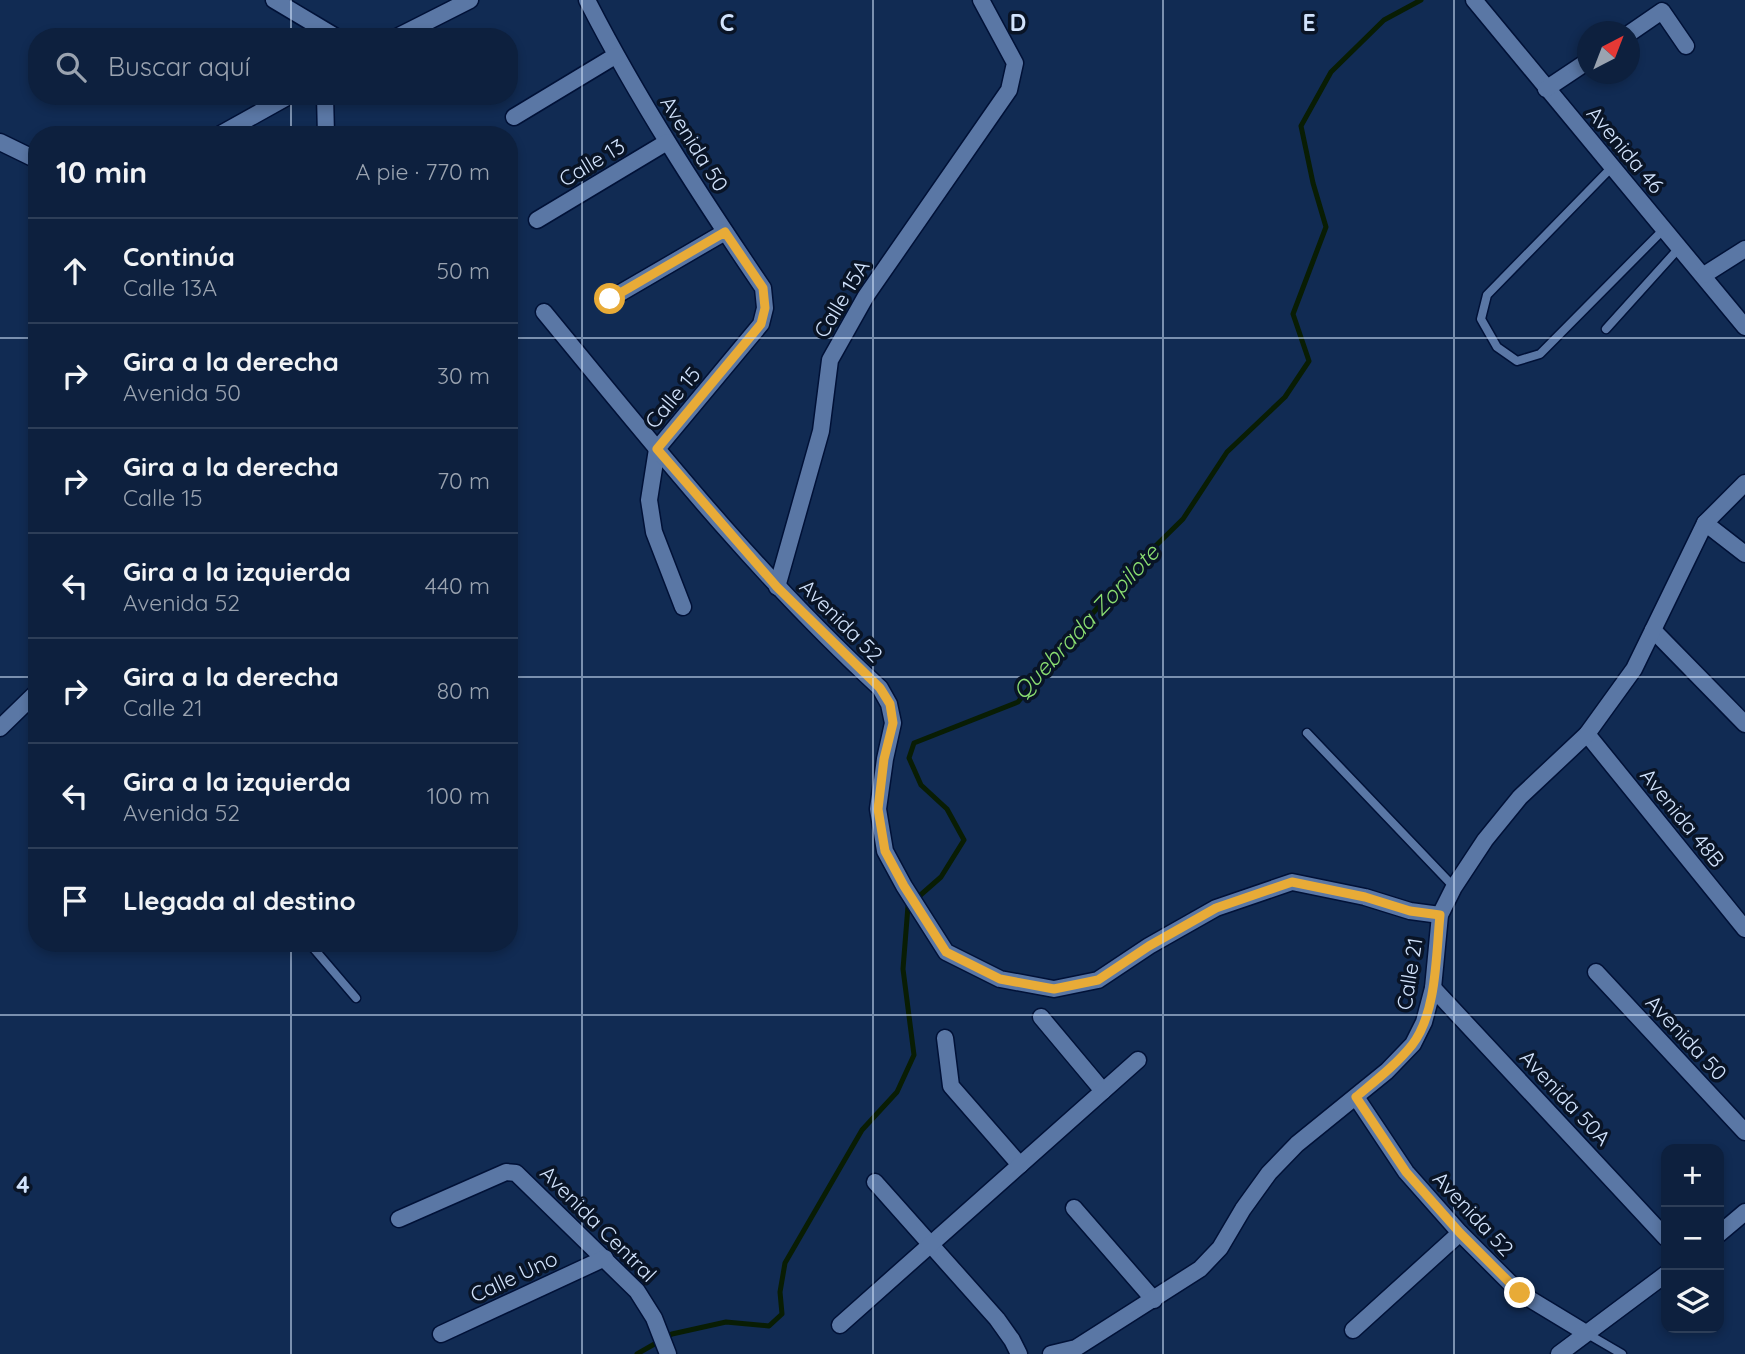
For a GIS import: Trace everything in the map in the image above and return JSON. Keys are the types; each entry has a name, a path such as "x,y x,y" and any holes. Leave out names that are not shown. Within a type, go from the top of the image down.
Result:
{"street":[{"path":"274,0 321,28"},
{"path":"415,28 470,0"},
{"name":"Avenida 50","path":"587,0 615,56 667,142 763,288 765,308"},
{"name":"Calle 15A","path":"777,587 821,430 830,360 866,296 1009,90 1015,63 981,0"},
{"name":"Avenida 46","path":"1474,0 1745,327"},
{"path":"1640,26 1662,11 1686,46"},
{"path":"514,117 615,56"},
{"path":"1546,89 1577,68"},
{"path":"235,126 273,105"},
{"path":"325,105 326,126"},
{"path":"0,142 28,156"},
{"name":"Calle 13","path":"537,220 667,142"},
{"path":"610,299 725,232"},
{"path":"1704,275 1745,249"},
{"name":"Calle 15","path":"683,607 653,532 649,500 657,449 761,324 765,308"},
{"name":"Avenida 52","path":"544,312 657,449 777,587 880,688 890,704 893,723 884,759 878,809 885,851 946,952 1000,979 1054,989 1098,980 1149,946 1216,908 1292,882 1365,897 1410,911 1440,915"},
{"name":"Calle 21","path":"1052,1354 1082,1351 1200,1269 1220,1248 1269,1173 1297,1144 1356,1097 1413,1044 1424,1022 1433,988 1440,915 1454,887 1485,840 1520,797 1587,734 1634,669 1705,523 1745,483"},
{"path":"1705,523 1745,554"},
{"path":"1653,630 1745,724"},
{"path":"0,728 28,701"},
{"name":"Avenida 48B","path":"1587,734 1745,929"},
{"name":"Avenida 50","path":"1596,972 1745,1132"},
{"name":"Avenida 50A","path":"1433,988 1661,1233"},
{"path":"1041,1017 1103,1091"},
{"path":"945,1038 951,1086 1020,1165"},
{"path":"840,1325 1138,1060"},
{"name":"Avenida 52","path":"1356,1097 1406,1172 1460,1233 1520,1293 1586,1333"},
{"name":"Avenida Central","path":"399,1219 506,1172 516,1173 638,1291 654,1318 668,1354"},
{"path":"875,1182 997,1319 1019,1354"},
{"path":"1074,1209 1154,1300"},
{"path":"1724,1230 1745,1212"},
{"path":"1353,1329 1460,1233"},
{"name":"Calle Uno","path":"441,1335 605,1258"},
{"path":"1559,1354 1661,1278"}],"lane":[{"path":"1612,167 1487,295 1481,319 1497,347 1517,361 1540,354 1664,229"},
{"path":"1606,329 1680,247"},
{"path":"1307,733 1454,887"},
{"path":"317,952 356,998"},
{"path":"1586,1333 1622,1354"}],"waterway":[{"name":"Quebrada Zopilote","path":"637,1354 672,1334 726,1322 769,1326 782,1314 780,1292 785,1263 862,1130 897,1092 914,1055 903,969 908,906 941,877 964,840 947,809 921,785 909,758 914,743 1018,702 1130,571 1183,519 1227,452 1285,397 1309,361 1293,314 1326,227 1301,126 1331,72 1384,20 1421,0"}],"route":[{"path":"610,299 725,232 763,288 765,308 761,324 657,449 777,587 880,688 890,704 893,723 884,759 878,809 885,851 946,952 1000,979 1054,989 1098,980 1149,946 1216,908 1292,882 1365,897 1410,911 1440,915 1433,988 1424,1022 1413,1044 1356,1097 1406,1172 1460,1233 1520,1293"}]}
